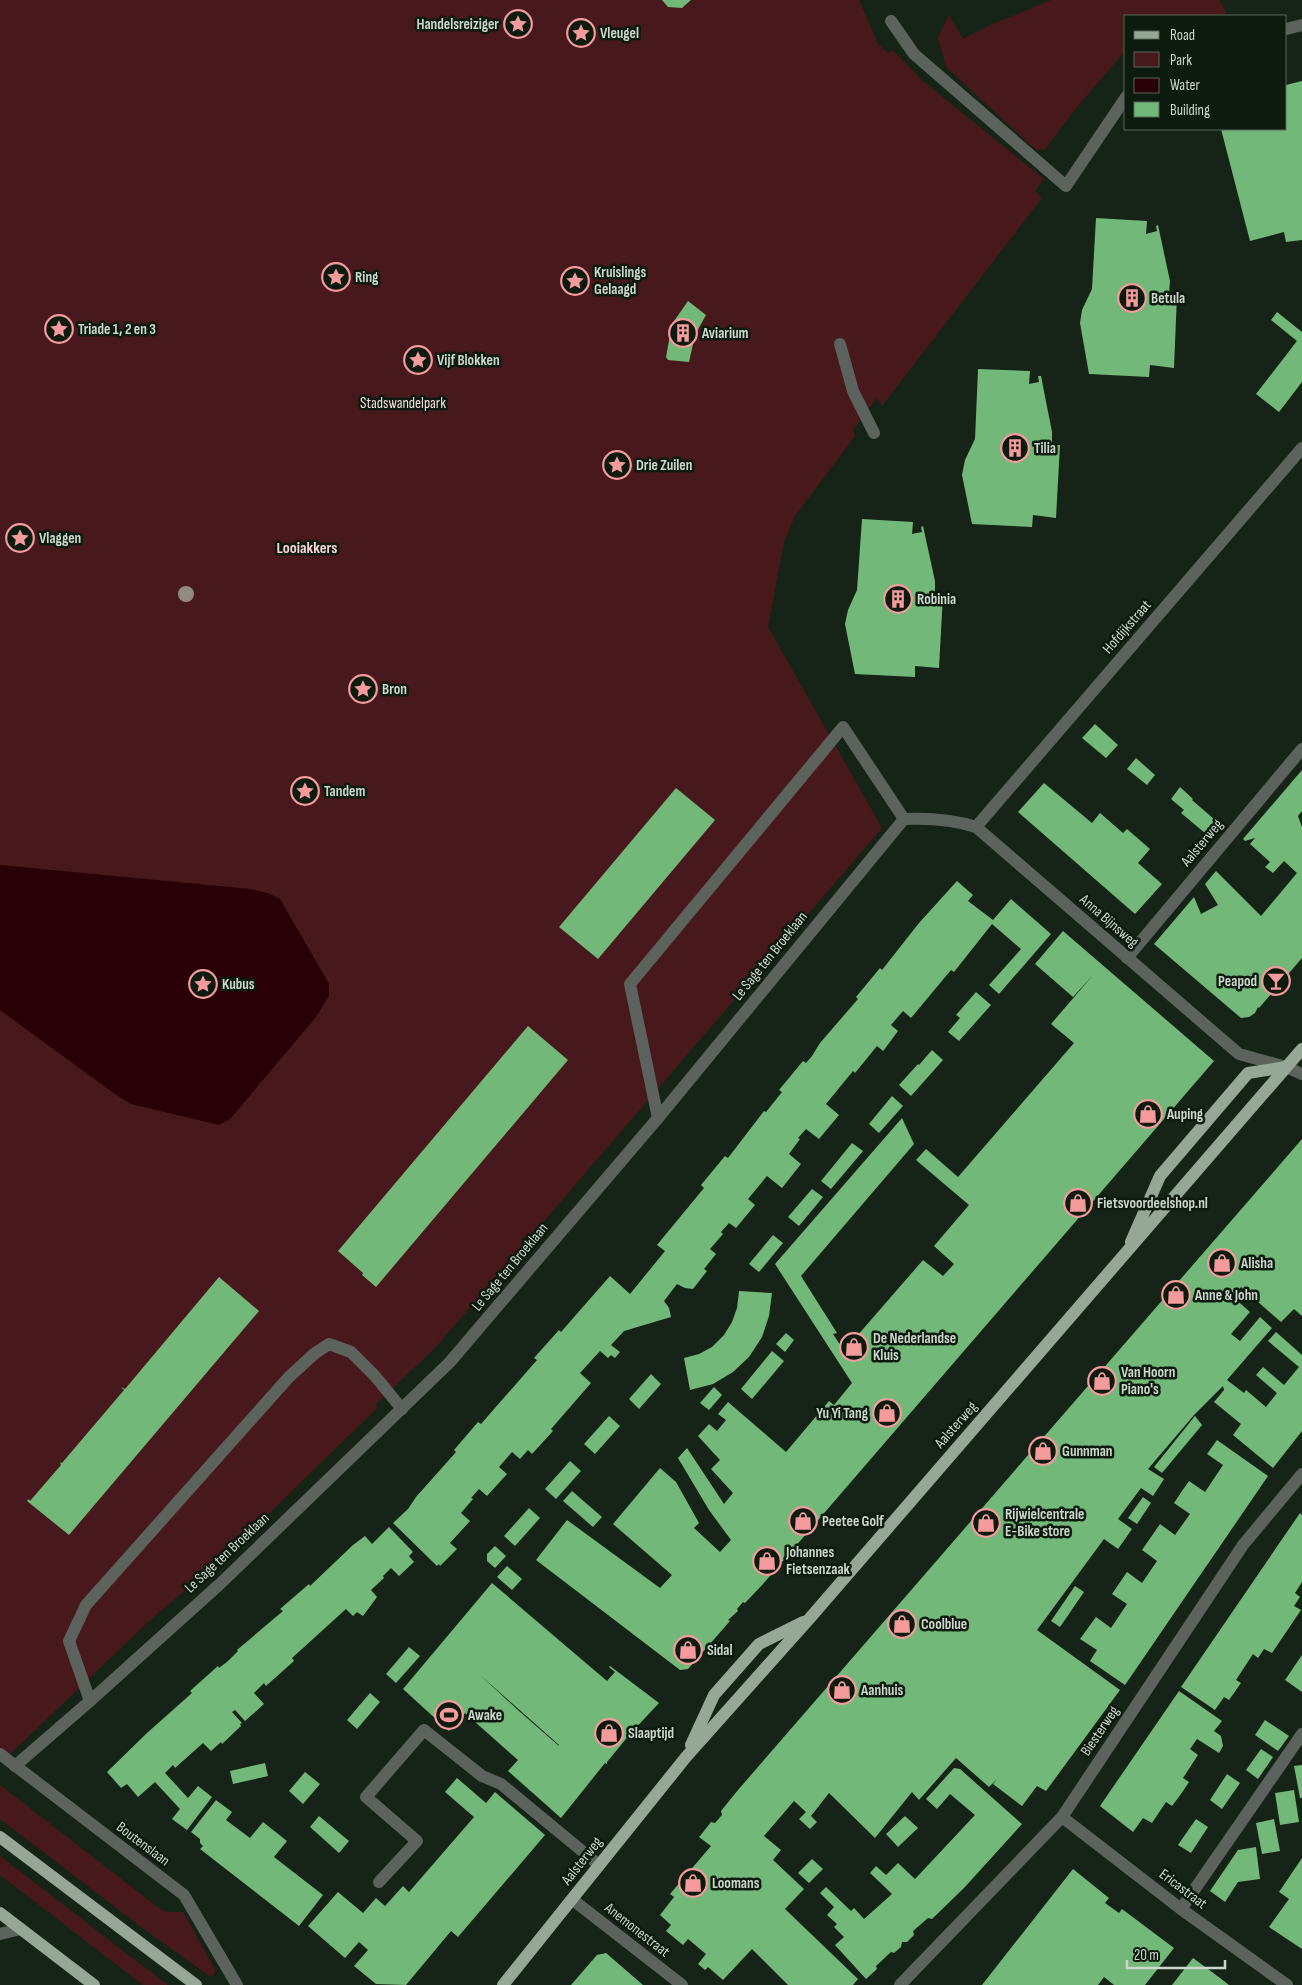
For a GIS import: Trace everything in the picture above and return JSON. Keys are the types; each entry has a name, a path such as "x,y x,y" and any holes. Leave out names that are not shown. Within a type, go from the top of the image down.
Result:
{"main road":[{"name":"Aalsterweg","path":"503,1985 686,1757 810,1618 1302,1049"},
{"name":"Aalsterweg","path":"1126,1254 1160,1176 1226,1098 1248,1073 1286,1067"},
{"name":"Aalsterweg","path":"686,1757 714,1695 732,1674 759,1644 810,1618"},
{"path":"0,1837 196,1985"},
{"path":"0,1912 94,1985"}],"street":[{"path":"890,21 914,54 1066,186 1124,100"},
{"path":"1287,29 1302,25"},
{"path":"840,344 853,391 874,433"},
{"name":"Hofdijkstraat","path":"976,827 1302,448"},
{"path":"658,1118 630,984 843,727 904,819"},
{"name":"Aalsterweg","path":"1127,958 1302,748"},
{"name":"Anna Bijnsweg","path":"904,819 934,818 961,822 976,827 1239,1054 1286,1067 1302,1074"},
{"name":"Le Sage ten Broeklaan","path":"15,1766 221,1583 450,1362 658,1118 904,819"},
{"path":"90,1701 69,1641 86,1605 289,1377 314,1354 329,1344 351,1352 375,1376 402,1409"},
{"name":"Biesterweg","path":"900,1985 1062,1817 1243,1545 1302,1474"},
{"path":"379,1882 417,1841 366,1797 424,1730 482,1776 501,1784 599,1865"},
{"path":"1181,1909 1302,1734"},
{"name":"Boutenslaan","path":"0,1754 184,1895 237,1985"},
{"name":"Ericastraat","path":"1062,1817 1181,1909 1287,1985"},
{"name":"Anemonestraat","path":"573,1900 682,1985"},
{"path":"0,1934 21,1929"}],"green space":[{"name":"Stadswandelpark","path":"0,0 859,0 878,44 888,53 893,50 923,81 1044,179 1035,191 1042,198 882,406 877,398 853,430 855,436 795,516 784,542 768,627 882,828 435,1348 376,1404 378,1407 234,1548 148,1622 5,1759 0,1754"},
{"path":"1051,0 1219,0 1227,13 1220,15 1124,15 1124,52 1077,107 1045,149 1036,150 946,67 938,37 949,15 963,39 995,23"},
{"path":"0,1785 160,1909 166,1912 183,1912 215,1969 213,1976 209,1976 140,1926 0,1819"},
{"path":"0,1856 168,1985 143,1985 0,1875"}],"water":[{"path":"0,865 250,889 268,893 280,899 329,984 329,996 316,1017 230,1119 219,1125 131,1104 0,1010"}],"building":[{"path":"662,0 691,0 682,8 668,7"},
{"path":"1302,81 1302,240 1286,242 1284,232 1250,241 1221,130 1287,130 1287,85"},
{"name":"Betula","path":"1096,218 1147,221 1146,234 1157,231 1156,226 1158,225 1170,281 1169,294 1177,295 1174,368 1150,365 1149,377 1089,374 1080,323 1082,310 1092,289"},
{"name":"Aviarium","path":"688,301 706,315 695,335 689,362 668,360 666,357 672,324"},
{"path":"1277,312 1302,332 1302,382 1279,412 1256,394 1297,341 1271,320"},
{"name":"Tilia","path":"978,369 1030,371 1029,384 1039,382 1038,376 1041,376 1052,432 1052,445 1060,445 1056,518 1033,515 1032,527 972,524 962,475 965,460 975,439"},
{"name":"Robinia","path":"862,519 913,522 912,534 922,532 921,527 923,526 935,581 935,595 943,595 939,668 915,666 915,677 855,674 845,624 848,610 857,590"},
{"path":"1095,724 1118,745 1106,758 1082,738"},
{"path":"1136,758 1155,775 1147,785 1127,769"},
{"path":"1302,770 1302,811 1298,816 1302,827 1302,958 1258,1007 1255,1013 1249,1017 1241,1018 1154,944 1194,897 1201,914 1218,905 1205,884 1216,871 1261,916 1297,873 1284,861 1273,873 1265,867 1270,862 1250,844 1255,838 1245,841 1243,839"},
{"path":"1044,783 1092,823 1100,813 1123,833 1127,829 1150,849 1138,863 1162,884 1135,914 1018,812"},
{"path":"1180,787 1222,826 1211,838 1181,813 1184,810 1171,799"},
{"path":"676,788 715,820 598,959 559,927"},
{"path":"957,881 973,895 968,901 993,920 1011,899 1051,934 999,994 989,985 1021,949 992,924 954,972 951,970 911,1018 903,1011 891,1025 898,1031 884,1050 877,1046 855,1073 853,1071 826,1104 839,1115 819,1139 806,1129 798,1138 800,1139 789,1154 801,1164 782,1188 767,1176 748,1199 755,1205 736,1228 729,1223 721,1232 723,1234 710,1249 716,1254 704,1269 707,1271 693,1289 677,1284 664,1301 669,1308 671,1317 624,1331 611,1345 620,1352 615,1358 611,1355 608,1358 600,1351 580,1373 591,1383 551,1429 553,1431 532,1454 528,1450 520,1459 512,1452 499,1467 507,1474 487,1496 479,1489 471,1498 473,1499 461,1513 470,1521 450,1543 457,1549 440,1566 439,1564 437,1566 393,1523 408,1509 416,1497 456,1452 454,1450 478,1422 481,1424 537,1360 534,1358 559,1330 561,1332 610,1276 630,1294 665,1251 657,1245 704,1188 701,1185 725,1156 728,1158 764,1111 766,1112 782,1092 779,1090 803,1061 806,1063 812,1056 820,1043 858,999 856,997 880,968 882,970 919,923"},
{"path":"1063,931 1214,1061 763,1584 745,1603 743,1602 737,1609 738,1611 728,1620 730,1621 688,1669 680,1670 536,1560 567,1520 660,1588 672,1575 613,1524 660,1468 676,1482 699,1523 694,1528 720,1552 731,1540 709,1510 678,1458 687,1448 724,1504 733,1493 711,1469 720,1460 698,1436 709,1424 717,1431 726,1420 718,1414 728,1402 786,1452 829,1401 834,1405 852,1383 775,1264 902,1118 914,1144 801,1276 837,1333 833,1334 844,1351 923,1260 943,1276 954,1264 934,1246 969,1205 916,1160 926,1149 958,1177 1074,1043 1051,1024 1094,974 1073,997 1035,964"},
{"path":"976,992 991,1005 959,1041 948,1032 960,1018 956,1015"},
{"path":"528,1026 568,1060 376,1287 338,1251"},
{"path":"932,1050 943,1060 911,1096 899,1085"},
{"path":"892,1096 903,1106 879,1133 869,1124"},
{"path":"1302,1139 1302,1316 1294,1309 1281,1322 1241,1287 1233,1297 1250,1312 1231,1334 1240,1341 1260,1317 1272,1328 1227,1380 1244,1393 1246,1390 1266,1407 1277,1393 1256,1375 1263,1367 1284,1385 1299,1367 1268,1341 1276,1332 1302,1355 1302,1431 1273,1468 1233,1435 1241,1424 1214,1402 1224,1390 1223,1386 1194,1415 1148,1469 1164,1479 1153,1496 1141,1488 1118,1519 1132,1529 1118,1549 1104,1539 1037,1630 1120,1690 1046,1791 1037,1786 1022,1806 993,1784 997,1779 989,1787 956,1758 919,1800 912,1792 875,1838 829,1793 811,1816 817,1822 810,1829 799,1819 806,1812 794,1801 764,1836 781,1850 773,1860 804,1889 785,1909 858,1979 853,1985 788,1985 752,1949 723,1980 708,1967 705,1970 698,1964 706,1954 688,1939 683,1945 666,1931 671,1925 660,1915 674,1897 670,1894 711,1846 699,1837 711,1822 715,1823 722,1815 721,1811 738,1790"},
{"path":"852,1143 863,1151 831,1189 821,1181"},
{"path":"812,1189 823,1197 799,1226 788,1217"},
{"path":"773,1235 783,1243 759,1272 749,1264"},
{"path":"219,1277 259,1311 69,1535 27,1501 29,1499 30,1501 61,1465 60,1462 62,1463 124,1390 121,1387 125,1389"},
{"path":"739,1291 772,1293 769,1316 762,1337 749,1357 733,1372 713,1384 690,1390 684,1358 699,1354 712,1347 724,1335 732,1322 737,1308"},
{"path":"786,1333 794,1340 785,1352 776,1344"},
{"path":"772,1351 784,1361 752,1399 741,1389"},
{"path":"651,1374 661,1384 639,1409 629,1399"},
{"path":"714,1387 722,1395 709,1410 700,1403"},
{"path":"609,1416 620,1426 595,1454 584,1444"},
{"path":"1195,1416 1202,1425 1162,1473 1154,1467"},
{"path":"1217,1440 1268,1476 1125,1685 1090,1661 1097,1650 1080,1639 1096,1617 1111,1628 1127,1604 1112,1594 1127,1572 1142,1583 1157,1561 1142,1550 1160,1524 1175,1535 1190,1514 1174,1503 1189,1481 1205,1492 1223,1465 1207,1454"},
{"path":"570,1461 581,1471 556,1499 545,1489"},
{"path":"572,1491 602,1517 593,1527 563,1501"},
{"path":"1143,1497 1151,1503 1137,1524 1128,1518"},
{"path":"529,1508 540,1518 515,1546 504,1536"},
{"path":"1300,1513 1302,1515 1302,1582 1295,1593 1300,1597 1294,1606 1301,1610 1272,1653 1264,1649 1258,1658 1253,1654 1236,1680 1241,1683 1229,1700 1224,1697 1215,1710 1181,1687"},
{"path":"389,1527 413,1552 409,1556 414,1562 399,1576 391,1568 383,1576 384,1578 371,1590 377,1597 363,1616 357,1612 353,1616 346,1609 292,1658 294,1661 266,1686 264,1683 254,1693 264,1704 245,1721 235,1710 232,1712 242,1723 222,1744 221,1742 211,1751 203,1743 175,1768 173,1765 165,1773 188,1798 198,1786 212,1797 187,1830 172,1819 180,1809 155,1782 138,1797 127,1784 121,1788 107,1772 192,1693 190,1691 218,1666 219,1668 228,1661 237,1650 283,1611 280,1609 309,1584 310,1586 353,1545 365,1536 372,1544"},
{"path":"495,1546 506,1556 495,1568 487,1561 487,1554"},
{"path":"507,1566 522,1579 512,1590 497,1577"},
{"path":"492,1583 607,1681 615,1672 610,1666 659,1703 630,1734 607,1764 605,1763 561,1818 508,1771 518,1760 465,1713 449,1731 403,1689","holes":["480,1675 559,1745 519,1711"]},
{"path":"1075,1586 1084,1592 1060,1627 1051,1621"},
{"path":"409,1647 420,1656 396,1683 386,1674"},
{"path":"1302,1655 1302,1692 1285,1680"},
{"path":"1179,1691 1222,1721 1214,1731 1221,1736 1223,1746 1219,1753 1197,1739 1190,1749 1198,1755 1183,1778 1189,1782 1181,1794 1172,1806 1166,1802 1152,1823 1143,1818 1133,1832 1100,1806"},
{"path":"370,1693 380,1702 357,1729 347,1720"},
{"path":"1265,1720 1289,1736 1278,1751 1255,1735"},
{"path":"1261,1749 1273,1757 1258,1779 1246,1770"},
{"path":"265,1763 268,1776 233,1784 230,1771"},
{"path":"1302,1765 1302,1798 1300,1798 1294,1766"},
{"path":"954,1768 960,1769 1022,1824 964,1888 932,1919 928,1918 913,1931 914,1935 907,1942 902,1942 901,1947 894,1953 891,1952 866,1979 835,1945 844,1937 834,1927 837,1924 827,1915 834,1907 820,1893 826,1887 851,1911 854,1908 864,1919 892,1894 870,1873 876,1866 886,1875 898,1863 915,1879 975,1815 950,1794 937,1809 926,1799"},
{"path":"305,1772 320,1784 303,1804 289,1791"},
{"path":"1227,1774 1240,1783 1222,1809 1210,1800"},
{"path":"457,1778 486,1803 495,1792 545,1835 458,1937 451,1931 406,1985 376,1984 354,1966 368,1950 359,1942 345,1958 308,1926 338,1892 363,1913 376,1898 385,1906 403,1886 409,1892 474,1817 445,1792"},
{"path":"1294,1790 1299,1822 1280,1825 1275,1793"},
{"path":"216,1800 232,1812 226,1820 250,1838 263,1822 287,1841 274,1857 323,1895 299,1926 200,1849 203,1846 200,1843 200,1839 191,1832"},
{"path":"319,1816 349,1841 339,1853 310,1827"},
{"path":"905,1816 918,1828 898,1847 886,1834"},
{"path":"1196,1819 1208,1827 1191,1853 1178,1845"},
{"path":"1274,1819 1280,1851 1262,1854 1256,1823"},
{"path":"1256,1847 1260,1879 1238,1882 1225,1902 1210,1891 1238,1850"},
{"path":"1302,1858 1302,1949 1269,1927 1289,1899 1279,1892"},
{"path":"812,1859 823,1869 809,1883 798,1873"},
{"path":"1073,1869 1109,1898 1105,1903 1119,1913 1122,1909 1174,1948 1145,1985 1114,1985 1104,1977 1098,1985 982,1985"},
{"path":"606,1953 643,1985 571,1985 597,1955"},
{"path":"1193,1958 1220,1978 1229,1985 1172,1985"}],"place":[{"name":"Handelsreiziger","path":"518,24"},
{"name":"Vleugel","path":"581,33"},
{"name":"Ring","path":"336,277"},
{"name":"Kruislings Gelaagd","path":"575,281"},
{"name":"Betula","path":"1132,298"},
{"name":"Triade 1, 2 en 3","path":"59,329"},
{"name":"Aviarium","path":"683,333"},
{"name":"Vijf Blokken","path":"418,360"},
{"name":"Tilia","path":"1015,448"},
{"name":"Drie Zuilen","path":"617,465"},
{"name":"Vlaggen","path":"20,538"},
{"name":"Robinia","path":"898,599"},
{"name":"Bron","path":"363,689"},
{"name":"Tandem","path":"305,791"},
{"name":"Peapod","path":"1276,981"},
{"name":"Kubus","path":"203,984"},
{"name":"Auping","path":"1148,1114"},
{"name":"Fietsvoordeelshop.nl","path":"1078,1203"},
{"name":"Alisha","path":"1222,1263"},
{"name":"Anne & John","path":"1176,1295"},
{"name":"De Nederlandse Kluis","path":"854,1347"},
{"name":"Van Hoorn Piano's","path":"1102,1381"},
{"name":"Yu Yi Tang","path":"887,1413"},
{"name":"Gunnman","path":"1043,1451"},
{"name":"Peetee Golf","path":"803,1521"},
{"name":"Rijwielcentrale E-Bike store","path":"986,1523"},
{"name":"Johannes Fietsenzaak","path":"767,1561"},
{"name":"Coolblue","path":"902,1624"},
{"name":"Sidal","path":"688,1650"},
{"name":"Aanhuis","path":"842,1690"},
{"name":"Awake","path":"449,1715"},
{"name":"Slaaptijd","path":"609,1733"},
{"name":"Loomans","path":"693,1883"}],"district":[{"name":"Looiakkers","path":"307,548"}]}
